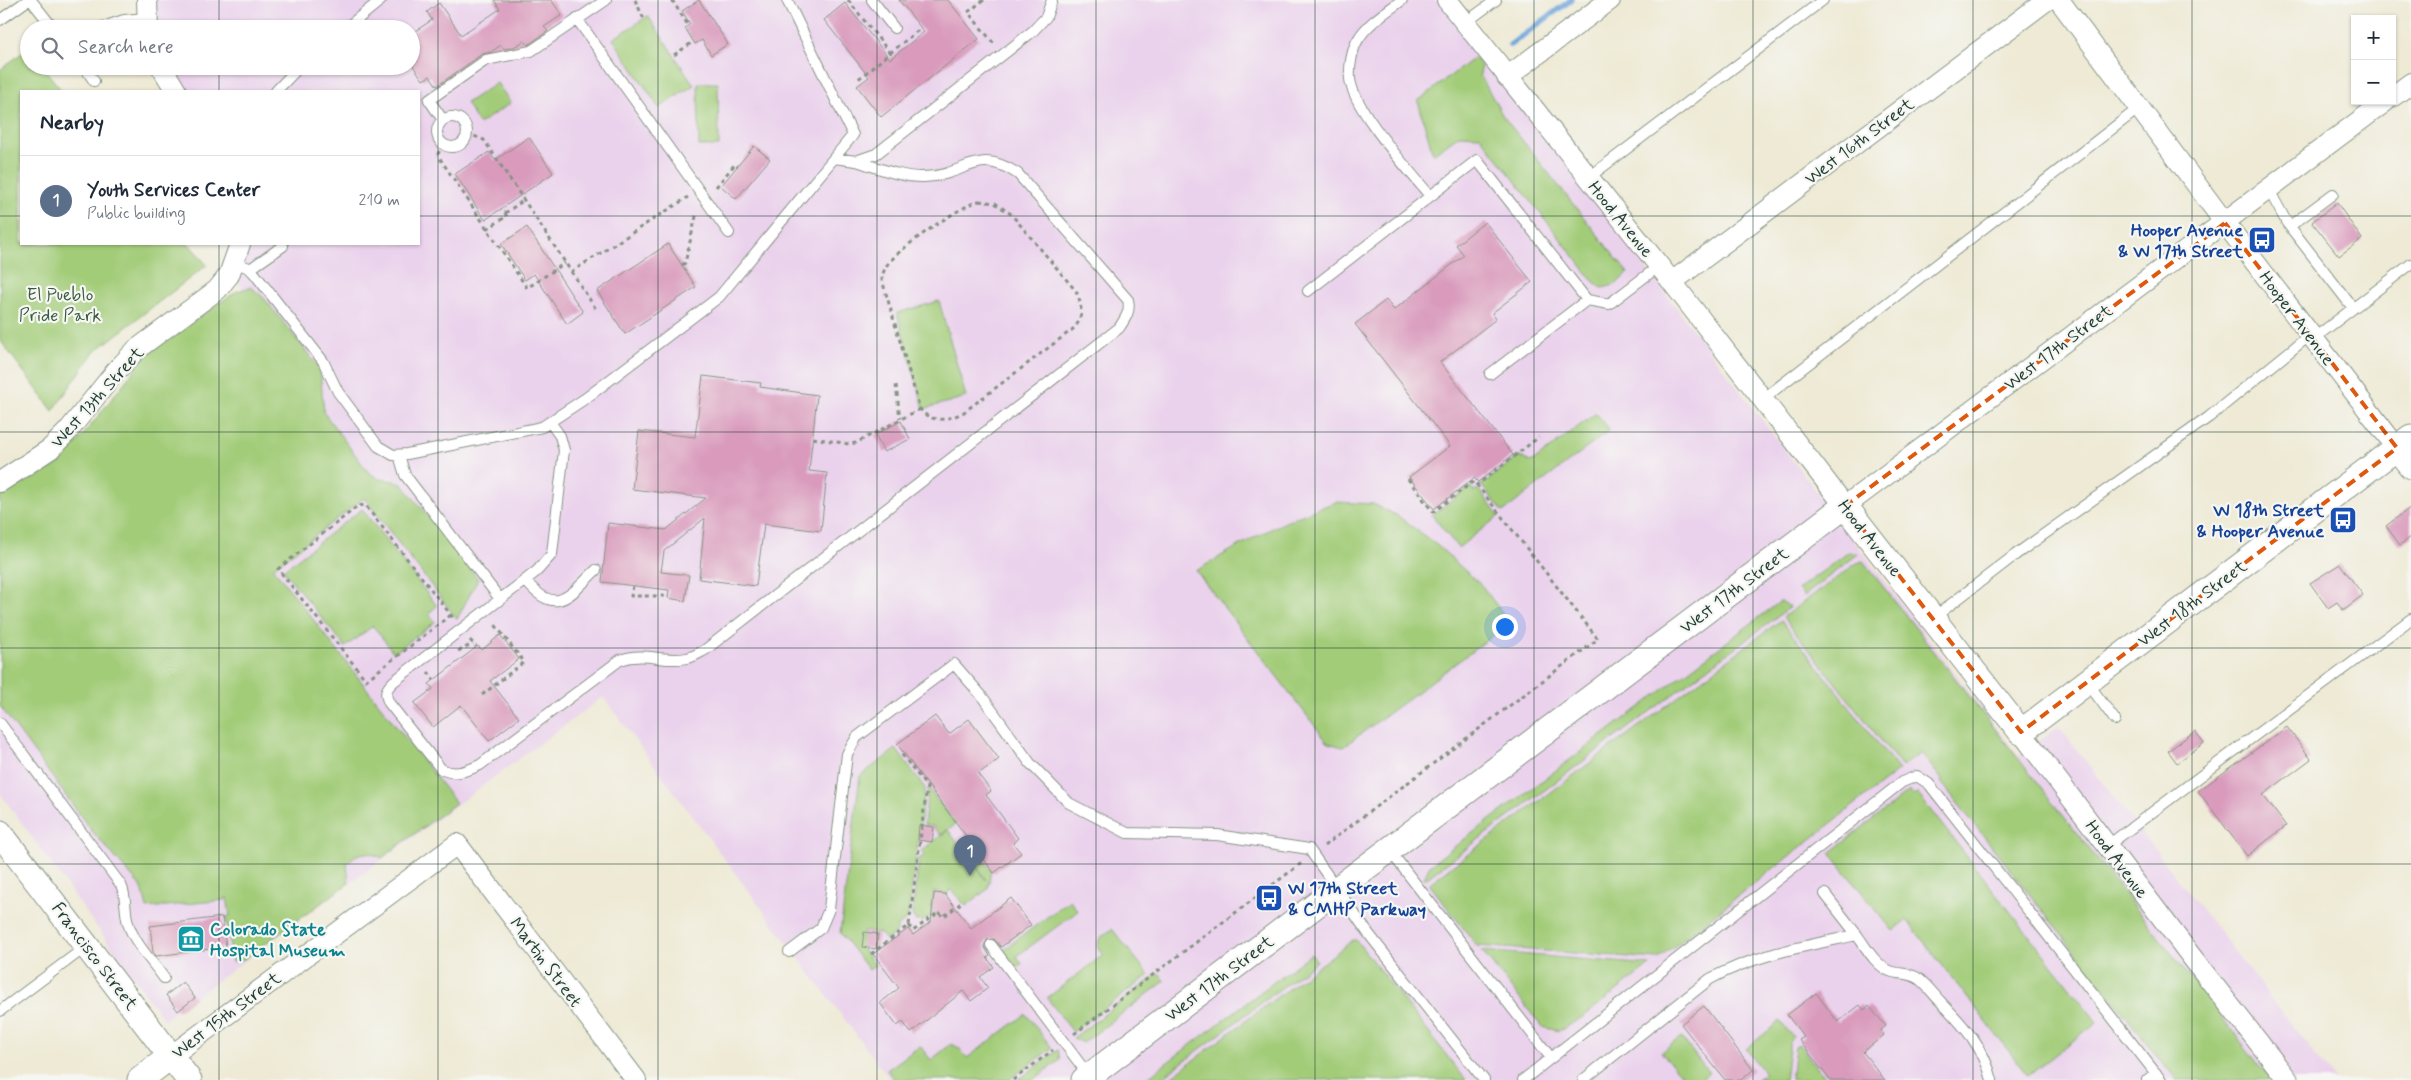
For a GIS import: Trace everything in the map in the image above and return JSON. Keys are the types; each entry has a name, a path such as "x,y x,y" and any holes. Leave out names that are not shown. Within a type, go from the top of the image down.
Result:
{"street":[{"name":"Hood Avenue","path":"1447,0 1672,282 2288,1080"},
{"path":"1507,77 1610,0"},
{"name":"West 16th Street","path":"1672,282 2046,0"},
{"name":"Hooper Avenue","path":"2059,0 2311,337 2406,450"},
{"path":"166,75 175,90"},
{"path":"2396,94 2411,83"},
{"name":"West 17th Street","path":"1086,1078 2381,105"},
{"name":"West 13th Street","path":"0,482 50,450 68,431 116,371 137,350 217,290 242,258"},
{"name":"West 18th Street","path":"2021,732 2406,450"},
{"name":"Francisco Street","path":"0,833 189,1080"},
{"name":"West 15th Street","path":"140,1080 457,844"},
{"name":"Martin Street","path":"457,844 626,1076"}],"lane":[{"path":"0,20 29,0 46,20"},
{"path":"356,20 381,0"},
{"path":"443,120 429,100 486,60 531,51 606,0"},
{"path":"283,246 242,258 323,361 338,392 378,446 393,455 399,455 542,427 586,398 719,297 853,135 787,0"},
{"path":"872,0 894,28"},
{"path":"856,161 876,154 1033,31 1046,17 1052,0"},
{"path":"1402,0 1371,24 1358,39 1352,57 1350,80 1362,109 1430,196"},
{"path":"1465,23 1496,0"},
{"path":"1588,178 1823,0"},
{"path":"124,20 147,16"},
{"path":"577,20 729,233"},
{"path":"90,75 94,81"},
{"path":"277,90 291,75"},
{"path":"1763,399 2139,108"},
{"path":"452,117 460,119 466,125 467,133 464,141 457,146 443,144 437,132 443,120 452,117"},
{"path":"550,422 560,436 564,450 552,554 544,565 460,628 392,682 386,689 386,697 441,769 456,773 468,771 480,765 620,660 645,655 673,659 687,658 705,650 1119,328 1127,316 1130,307 1128,300 1018,174 1003,164 990,161 978,162 941,176 921,177 893,172 856,161 834,158"},
{"path":"1308,291 1477,160 1587,300 1609,304 1659,266"},
{"path":"2269,190 2290,226 2353,308"},
{"path":"2290,226 2333,194"},
{"path":"1932,618 2015,555 2209,416 2311,337 2411,264"},
{"path":"1490,374 1587,300"},
{"path":"399,455 405,475 500,599"},
{"path":"525,580 545,600 554,601 570,595 596,570"},
{"path":"2107,846 2411,619"},
{"path":"790,952 821,928 828,914 847,754 851,745 857,737 954,664 981,695 1030,763 1069,803 1126,833 1217,835 1309,849 1368,933 1484,1080"},
{"path":"2087,682 2116,720"},
{"path":"0,723 121,884 124,891 130,929 164,978"},
{"path":"1523,1080 1902,782 1918,776 1929,784 2159,1077 2147,1080"},
{"path":"1389,850 1551,1058"},
{"path":"1825,894 1880,965 1888,971 1908,973 1919,979 1965,1028 1979,1046 1989,1067 1992,1080"},
{"path":"1583,1080 1710,979 1728,969 1761,956 1857,935"},
{"path":"991,945 1063,1042 1086,1078"},
{"path":"0,1011 87,946"}],"path":[{"path":"635,0 644,19"},
{"path":"672,0 688,25"},
{"path":"848,0 890,53"},
{"path":"984,0 968,12 1003,55"},
{"path":"856,81 921,28"},
{"path":"674,55 693,42"},
{"path":"467,133 484,140 596,309"},
{"path":"443,144 439,150 440,158 528,288 565,263"},
{"path":"716,187 735,164 738,166"},
{"path":"682,265 685,263 701,193"},
{"path":"571,272 701,193"},
{"path":"505,213 524,200"},
{"path":"979,201 995,203 1011,214 1076,291 1081,308 1078,325 955,416 940,419 933,418 927,416 920,409 882,280 884,269 897,255 964,206 979,201"},
{"path":"487,229 507,216 502,209"},
{"path":"896,385 900,420"},
{"path":"812,438 849,444 856,443 920,409"},
{"path":"1477,485 1539,437"},
{"path":"1013,1080 1598,639 1474,481 1433,512 1408,479"},
{"path":"451,616 366,680 278,569 358,506 365,505 476,648"},
{"path":"633,586 631,596 668,596"},
{"path":"482,694 524,662 489,616"},
{"path":"424,667 434,680"},
{"path":"900,752 927,787 909,925 913,931 939,912 943,917 961,904"},
{"path":"871,954 909,925"}],"highlighted area":[{"path":"2225,223 2397,448 2021,732 1845,506"}],"shaded area":[{"path":"147,0 1442,0 2018,756 2059,727 2335,1080 890,1080 603,697 164,1020 0,793 0,497 62,462 143,359 243,288 229,274 240,245 420,245 420,90 175,90 166,75 420,75 420,20 148,20"}],"green space":[{"path":"648,16 694,85 659,108 613,39"},
{"name":"El Pueblo Pride Park","path":"20,54 20,75 49,75 61,90 20,90 20,245 190,245 207,265 94,352 53,411 0,340 0,70"},
{"path":"1475,57 1481,65 1480,75 1503,116 1628,273 1615,285 1602,288 1594,282 1480,136 1459,135 1433,154 1418,101"},
{"path":"497,83 511,103 479,124 466,103"},
{"path":"698,83 718,83 719,146 699,146"},
{"path":"251,287 264,298 320,369 324,413 368,472 379,479 395,481 403,485 478,579 457,619 364,498 273,568 456,803 382,858 368,853 354,857 347,864 349,883 244,959 232,962 226,917 230,916 227,897 225,900 147,908 142,888 91,830 0,706 0,497 62,462 143,359 163,342 237,291"},
{"path":"939,301 966,397 924,409 897,313"},
{"path":"1596,413 1610,430 1503,512 1481,485 1519,456 1530,462 1535,460"},
{"path":"1471,486 1474,491 1478,489 1499,516 1458,548 1432,515"},
{"path":"1336,502 1373,504 1398,516 1439,547 1482,586 1510,623 1343,747 1328,743 1196,571 1264,532"},
{"path":"362,509 437,606 429,613 435,622 394,653 373,626 345,647 283,570"},
{"path":"1849,552 1858,554 1804,596 1798,589"},
{"path":"1863,561 2271,1080 2176,1080 1941,782 1942,780 1921,753 1902,767 1783,617 1857,563"},
{"path":"1781,601 1790,607 1427,878 1424,878 1430,865"},
{"path":"1781,620 1899,770 1658,959 1477,946 1430,885 1431,882"},
{"path":"896,749 925,788 908,918 896,928 898,931 886,940 880,933 863,931 861,947 875,965 869,970 840,933 860,776"},
{"path":"928,788 956,824 940,835 933,826 924,825"},
{"path":"1910,790 1913,796 1917,793 2097,1022 2028,1076 1907,920 1893,931 1830,853"},
{"path":"948,830 986,880 971,858 975,854 977,858 980,856 991,870 988,889 966,906 950,889 948,894 934,892 931,907 935,912 922,922 920,919 917,922 912,915 919,859 925,855 921,851"},
{"path":"1070,900 1078,911 1017,956 1022,964 1017,968 1003,950"},
{"path":"1112,929 1149,975 1073,1032 1047,998 1103,955 1097,946 1100,938"},
{"path":"1353,940 1356,940 1466,1080 1167,1080"},
{"path":"1482,951 1650,965 1583,1017 1559,1031 1542,1027"},
{"path":"1311,954 1317,961 1159,1080 1144,1080"},
{"path":"1159,973 1165,981 1083,1043 1073,1038"},
{"path":"1026,1014 1052,1048 1009,1080 894,1080 887,1070 920,1046 931,1060 951,1044 959,1048 967,1058"},
{"path":"1780,1021 1793,1037 1790,1040 1785,1080 1757,1079 1765,1073 1746,1049"},
{"path":"1681,1037 1709,1073 1700,1080 1686,1080 1661,1052"},
{"path":"1800,1045 1826,1080 1791,1080 1795,1047"},
{"path":"1058,1050 1060,1060 1033,1080 1018,1080"}],"building":[{"path":"494,0 551,0 562,15 544,27 548,31 528,45 524,41 514,47 504,49 501,45 491,52 482,54 437,86 430,76 423,80 419,75 420,28 432,20 427,12 439,3 461,35 500,9"},
{"path":"699,0 728,44 711,55 702,40 695,44 685,28 690,24 682,11"},
{"path":"899,0 948,0 979,39 881,117 857,86 869,77 824,20 845,3 890,59 924,32"},
{"path":"529,137 553,173 485,220 455,174 489,152 495,160"},
{"path":"754,146 770,159 736,199 721,186"},
{"path":"2337,203 2362,239 2339,256 2312,222"},
{"path":"1485,222 1532,282 1492,313 1496,319 1440,362 1513,455 1478,482 1474,478 1434,509 1409,477 1450,446 1355,324 1386,300 1394,310 1464,255 1456,245"},
{"path":"527,227 583,312 567,324 534,274 525,280 501,244"},
{"path":"668,244 696,287 625,334 597,291"},
{"path":"703,376 761,383 760,387 817,395 809,471 827,473 821,531 764,524 756,586 699,579 705,518 664,551 661,572 689,575 685,601 668,598 669,590 602,582 608,523 666,530 706,498 632,489 639,431 695,437"},
{"path":"901,421 910,439 884,452 875,435"},
{"path":"2411,507 2411,537 2400,545 2386,526"},
{"path":"2340,564 2363,595 2343,610 2337,602 2328,608 2310,583"},
{"path":"500,635 519,659 490,681 519,718 489,741 461,705 433,727 414,703 433,689 429,684 478,646 482,650"},
{"path":"935,716 949,734 969,719 999,759 978,774 991,791 986,795 1018,838 1013,843 1021,853 994,873 897,744"},
{"path":"2287,727 2311,759 2263,795 2286,826 2247,856 2198,791"},
{"path":"2195,731 2204,743 2177,763 2168,751"},
{"path":"919,825 934,827 932,842 918,840"},
{"path":"934,893 945,894 971,928 1011,898 1031,925 1001,947 994,939 987,940 984,946 990,956 987,958 994,967 980,977 988,988 971,1001 963,991 911,1033 903,1022 897,1026 880,1003 899,988 873,954 908,929 913,935 931,922"},
{"path":"222,917 226,947 156,956 153,952 150,926"},
{"path":"864,932 878,934 876,949 862,947"},
{"path":"183,982 195,998 178,1011 166,995"},
{"path":"1816,993 1838,1022 1860,1005 1864,1010 1869,1006 1886,1026 1881,1030 1884,1035 1863,1052 1885,1080 1830,1080 1799,1040 1804,1037 1787,1015"},
{"path":"1704,1006 1753,1070 1741,1080 1725,1080 1681,1024"}],"waterway":[{"path":"1510,45 1571,0"}],"place":[{"name":"Hooper Avenue & W 17th Street","path":"2262,240"},
{"name":"W 18th Street & Hooper Avenue","path":"2343,520"},
{"name":"Youth Services Center","path":"970,876"},
{"name":"W 17th Street & CMHP Parkway","path":"1269,898"},
{"name":"Colorado State Hospital Museum","path":"191,939"}]}
